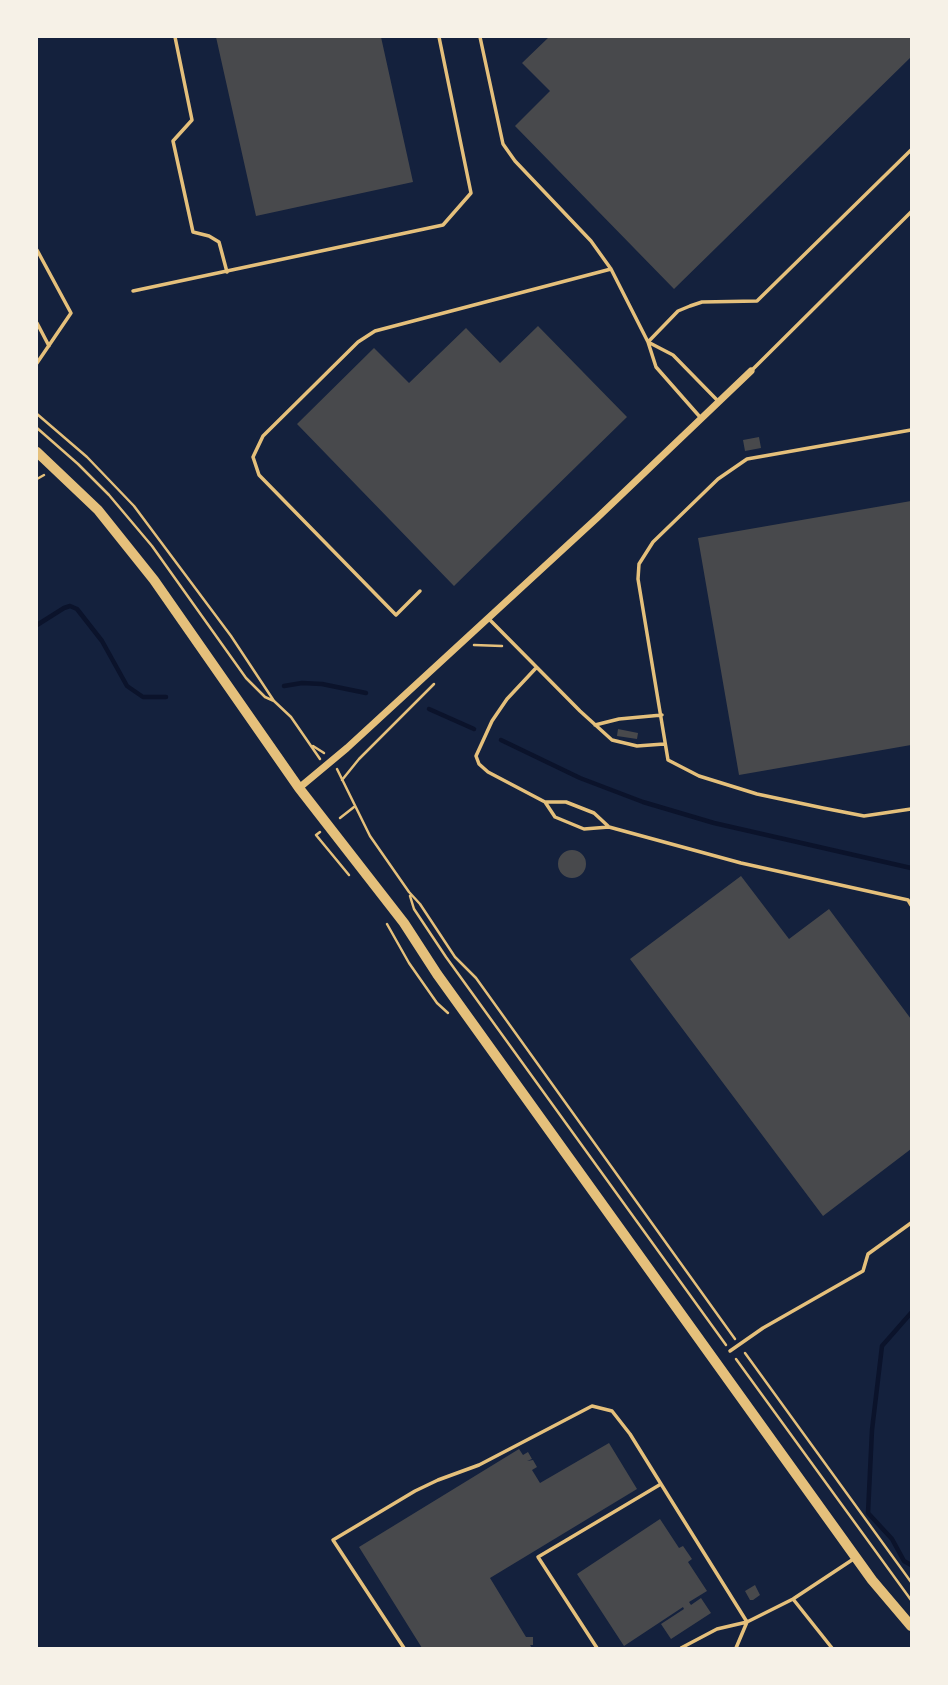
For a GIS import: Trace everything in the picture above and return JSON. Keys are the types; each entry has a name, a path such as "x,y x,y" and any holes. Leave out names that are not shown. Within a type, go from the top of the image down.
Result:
{"main road":[{"path":"37,452 98,510 144,566 299,789 404,923 437,974 884,1596 911,1626"}],"street":[{"path":"299,789 340,755 751,371"}],"lane":[{"path":"175,37 192,120 173,141 193,232 219,242 227,272"},
{"path":"133,291 443,225 471,193 439,37"},
{"path":"480,37 503,144 515,161 579,227 611,269 648,342 656,367 701,419"},
{"path":"648,342 678,312 690,306 757,301 911,149"},
{"path":"751,371 911,212"},
{"path":"37,250 71,313 37,363"},
{"path":"420,591 396,615 259,475 253,457 263,436 358,342 375,331 611,269"},
{"path":"37,323 49,346"},
{"path":"648,342 673,355 719,402"},
{"path":"911,430 747,459 718,479 653,542 639,564 638,579 668,760 699,776 757,794 864,816 911,809"},
{"path":"487,618 612,740 637,746 664,744"},
{"path":"536,668 507,699 492,721 476,756 488,772 545,802 566,802 594,813 609,827"},
{"path":"595,724 662,715"},
{"path":"545,802 555,817 584,829 609,827 741,863 908,900 911,905"},
{"path":"730,1351 763,1328 863,1271 868,1254 911,1223"},
{"path":"404,1648 332,1540 415,1490 479,1465 592,1406 612,1411 631,1434 747,1622"},
{"path":"597,1648 538,1558 661,1484"},
{"path":"681,1648 717,1629 747,1622 793,1599 856,1557"},
{"path":"793,1599 832,1648"},
{"path":"736,1648 747,1622"}],"path":[{"path":"37,414 87,457 134,506 231,636 274,701 313,746"},
{"path":"37,428 109,495 152,546 246,678 265,698 274,701"},
{"path":"468,651 474,645 498,646 512,643"},
{"path":"440,678 359,759 342,780 370,836 455,957 477,978 911,1582"},
{"path":"316,835 355,883"},
{"path":"409,892 414,909 446,957 911,1600"},
{"path":"382,915 409,963 437,1003 448,1013"}],"building":[{"path":"216,37 381,37 413,182 256,216"},
{"path":"549,37 911,37 911,57 674,289 515,126 550,91 522,63"},
{"path":"538,326 627,417 454,586 297,424 374,348 409,383 466,328 500,363"},
{"path":"759,437 761,448 745,451 743,440"},
{"path":"911,501 911,745 739,775 698,538"},
{"path":"618,729 638,733 637,739 617,736"},
{"path":"572,850 582,854 586,864 582,874 572,878 562,874 558,864 562,854"},
{"path":"741,876 789,939 829,909 911,1019 911,1149 823,1216 630,959"},
{"path":"609,1443 637,1489 490,1578 526,1637 533,1637 533,1645 530,1645 532,1648 422,1648 359,1547 519,1449 523,1455 528,1452 532,1459 527,1461 533,1460 537,1467 532,1470 540,1483"},
{"path":"660,1519 679,1548 683,1546 692,1559 688,1562 707,1591 689,1602 691,1605 701,1598 711,1613 671,1639 661,1624 684,1609 683,1607 624,1646 577,1574"},
{"path":"755,1585 760,1595 750,1600 745,1591"}],"waterway":[{"path":"37,625 64,608 70,606 77,609 102,641 127,686 143,697 166,697"},
{"path":"284,686 322,684 366,693"},
{"path":"429,709 474,729"},
{"path":"501,740 580,778 643,802 714,823 911,868"},
{"path":"911,1313 882,1346 872,1430 868,1513 892,1539 904,1561 911,1565"}]}
